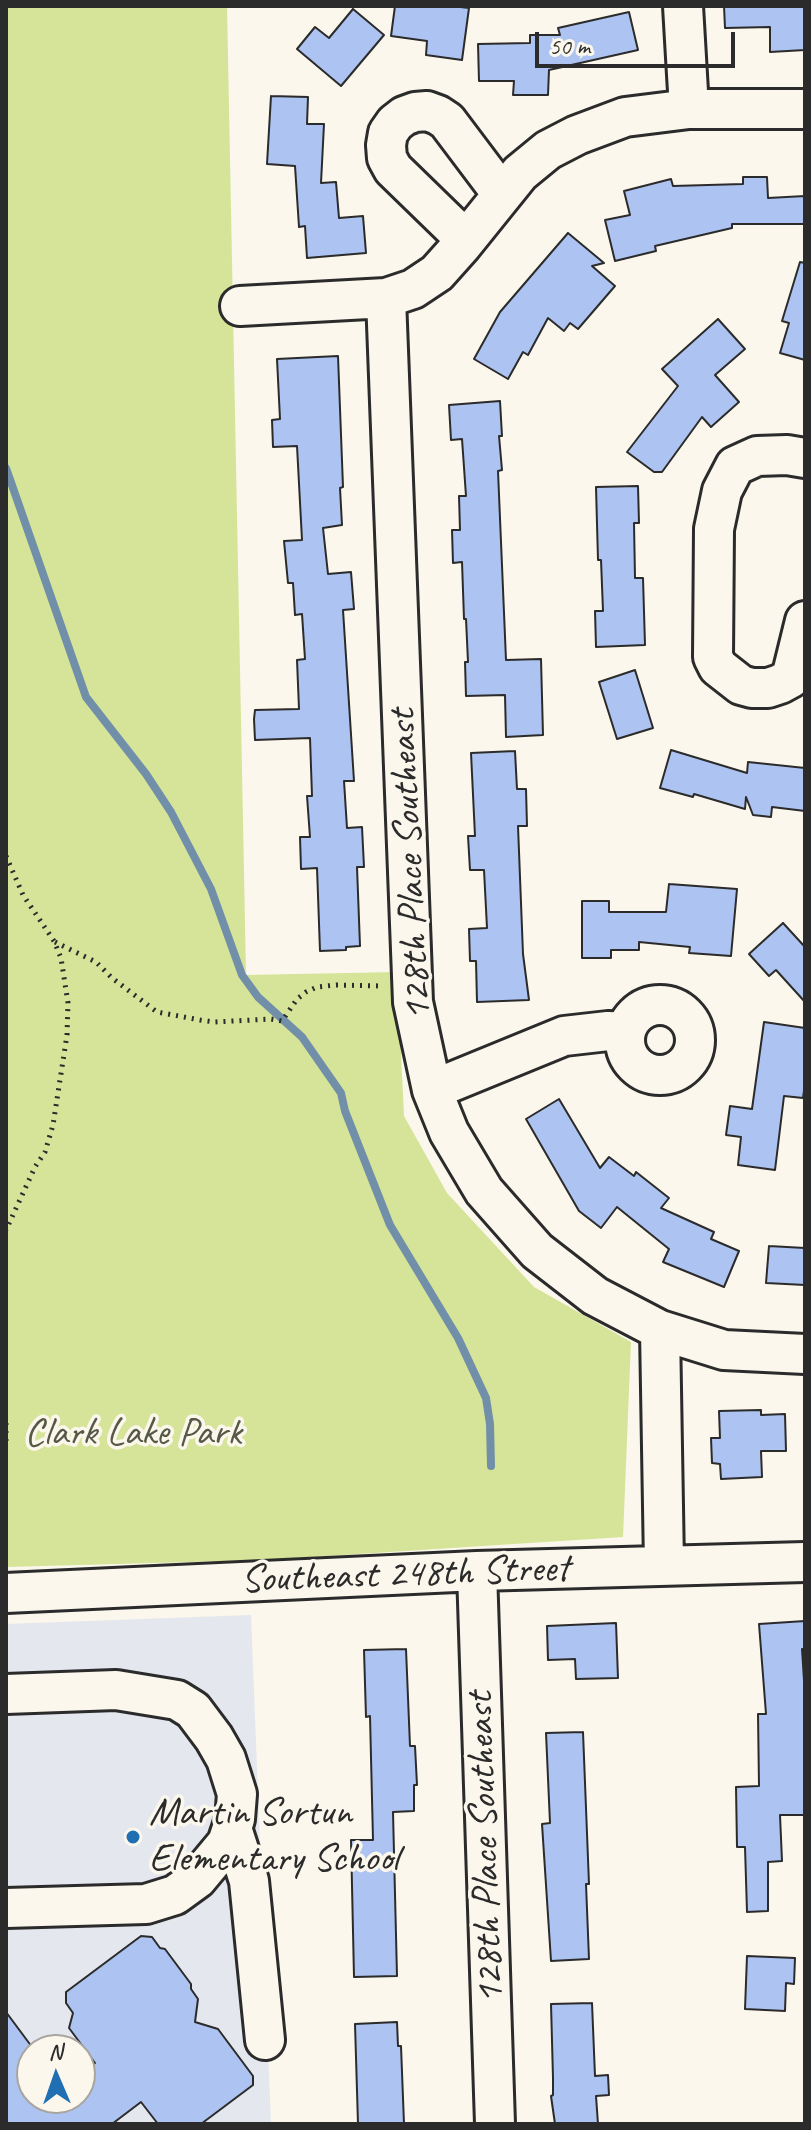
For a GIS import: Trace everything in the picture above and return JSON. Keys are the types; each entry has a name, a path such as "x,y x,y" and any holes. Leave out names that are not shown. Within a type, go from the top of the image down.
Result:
{"street":[{"path":"683,6 689,109"},
{"path":"240,306 386,298 413,289 437,273 520,173 548,150 625,117 689,109 805,109"},
{"path":"466,240 393,169 387,158 386,145 388,133 395,123 415,112 427,111 438,115 447,121 502,194"},
{"name":"128th Place Southeast","path":"386,298 412,985 432,1090 449,1132 484,1191 537,1251 595,1296 660,1330 724,1350 805,1354"},
{"path":"805,458 757,456 735,466 722,491 714,529 713,657 718,667 741,685 760,688 780,684 791,678 805,621"},
{"path":"432,1090 564,1036 625,1032"},
{"path":"660,1330 664,1565"},
{"name":"Southeast 248th Street","path":"6,1593 477,1571 805,1562"},
{"name":"128th Place Southeast","path":"477,1571 495,2124"},
{"path":"6,1694 116,1690 177,1700 193,1710 214,1738 226,1759 237,1794 227,1843 197,1879 175,1895 146,1904 6,1908"},
{"path":"232,1828 249,1881 265,2040"}],"path":[{"path":"6,856 23,895 54,941 61,958 68,1003 67,1035 53,1125 45,1152 6,1230"},
{"path":"54,941 96,962 157,1012 214,1022 282,1021 297,999 317,987 412,985"},
{"path":"6,1423 6,1445"}],"shaded area":[{"name":"Martin Sortun Elementary School","path":"251,1615 271,2124 6,2124 6,1624"}],"green space":[{"name":"Clark Lake Park","path":"6,6 227,6 246,975 397,972 404,1116 447,1193 534,1287 631,1342 623,1537 265,1560 6,1567"}],"building":[{"path":"395,6 469,8 462,60 426,55 427,41 391,36"},
{"path":"724,6 805,6 805,50 770,52 770,27 725,28"},
{"path":"353,9 384,35 341,86 297,49 315,27 329,38"},
{"path":"629,12 638,50 549,70 548,95 513,95 514,81 479,81 478,44 530,43 530,35 560,35 558,28"},
{"path":"271,96 308,97 307,124 324,124 321,183 336,182 339,218 363,216 366,253 307,258 305,226 299,227 295,166 267,164"},
{"path":"743,177 767,177 768,198 805,196 805,224 732,224 732,228 655,246 656,251 615,261 605,220 630,215 624,191 671,179 673,186 743,184"},
{"path":"568,233 604,263 592,266 615,286 578,329 570,323 564,331 548,318 528,355 523,352 508,379 474,359 500,312"},
{"path":"800,262 805,263 805,360 780,353 789,323 782,321"},
{"path":"718,319 745,349 715,375 739,402 711,427 702,417 662,472 654,472 627,452 678,386 662,369"},
{"path":"338,356 342,525 323,528 328,574 351,572 354,609 343,610 354,781 344,781 347,828 362,827 364,867 357,867 360,946 320,951 317,868 301,869 300,837 310,837 307,796 312,796 310,738 255,740 254,719 255,710 299,709 297,660 305,659 302,614 295,615 293,583 288,583 284,541 302,540 297,446 273,447 272,420 280,419 277,359"},
{"path":"500,401 502,470 498,471 506,660 541,659 543,735 506,737 505,695 466,696 465,662 468,662 462,562 453,563 452,530 460,530 459,496 466,496 462,439 451,440 449,405"},
{"path":"638,486 639,523 634,523 635,578 643,578 645,645 596,647 595,611 603,611 596,487"},
{"path":"635,670 653,728 617,739 599,682"},
{"path":"671,750 747,773 748,762 805,768 805,811 772,807 771,817 753,815 746,797 745,809 660,788"},
{"path":"515,751 517,789 526,789 527,826 518,826 523,954 529,1000 477,1002 476,961 470,961 469,929 487,928 484,870 470,870 468,836 475,836 471,753"},
{"path":"669,884 737,889 731,956 689,953 690,947 639,942 639,950 611,950 611,958 582,958 582,901 609,901 609,912 666,912"},
{"path":"783,923 805,947 805,1002 776,970 769,976 749,954"},
{"path":"764,1022 805,1028 803,1098 784,1096 775,1170 738,1165 741,1137 726,1135 730,1106 752,1109"},
{"path":"559,1099 600,1168 609,1157 634,1176 636,1172 669,1198 661,1208 714,1232 711,1239 739,1251 724,1287 663,1262 669,1249 617,1207 601,1228 579,1211 526,1119"},
{"path":"769,1246 805,1248 805,1285 766,1283"},
{"path":"761,1410 761,1415 785,1414 786,1451 761,1451 762,1477 721,1479 720,1464 712,1463 711,1438 720,1438 719,1411"},
{"path":"805,1621 805,1649 802,1649 805,1815 780,1815 782,1861 768,1862 768,1911 747,1912 745,1847 737,1847 736,1787 759,1786 758,1714 766,1714 759,1624"},
{"path":"616,1623 618,1678 576,1679 575,1659 548,1660 547,1626"},
{"path":"406,1649 410,1746 415,1746 417,1785 414,1785 414,1811 393,1812 397,1976 354,1977 351,1840 373,1840 370,1716 366,1717 364,1650"},
{"path":"583,1732 589,1959 551,1961 542,1824 550,1823 546,1733"},
{"path":"141,1936 152,1937 191,1984 198,1999 195,2022 218,2029 253,2076 253,2085 201,2124 158,2124 141,2102 112,2124 6,2124 6,2012 22,2034 16,2034 16,2114 96,2114 96,2034 73,2034 69,2028 73,2013 66,2003 66,1992"},
{"path":"747,1956 795,1958 794,1984 786,1983 785,2011 745,2009"},
{"path":"592,2003 595,2076 608,2075 609,2095 596,2096 598,2124 555,2124 551,2096 551,2004"},
{"path":"397,2022 404,2124 358,2124 355,2024"}],"waterway":[{"path":"6,468 86,697 146,774 171,812 211,889 242,975 258,997 302,1037 341,1093 345,1111 390,1225 458,1338 486,1398 491,1466"}],"place":[{"name":"Martin Sortun Elementary School","path":"133,1837"}]}
